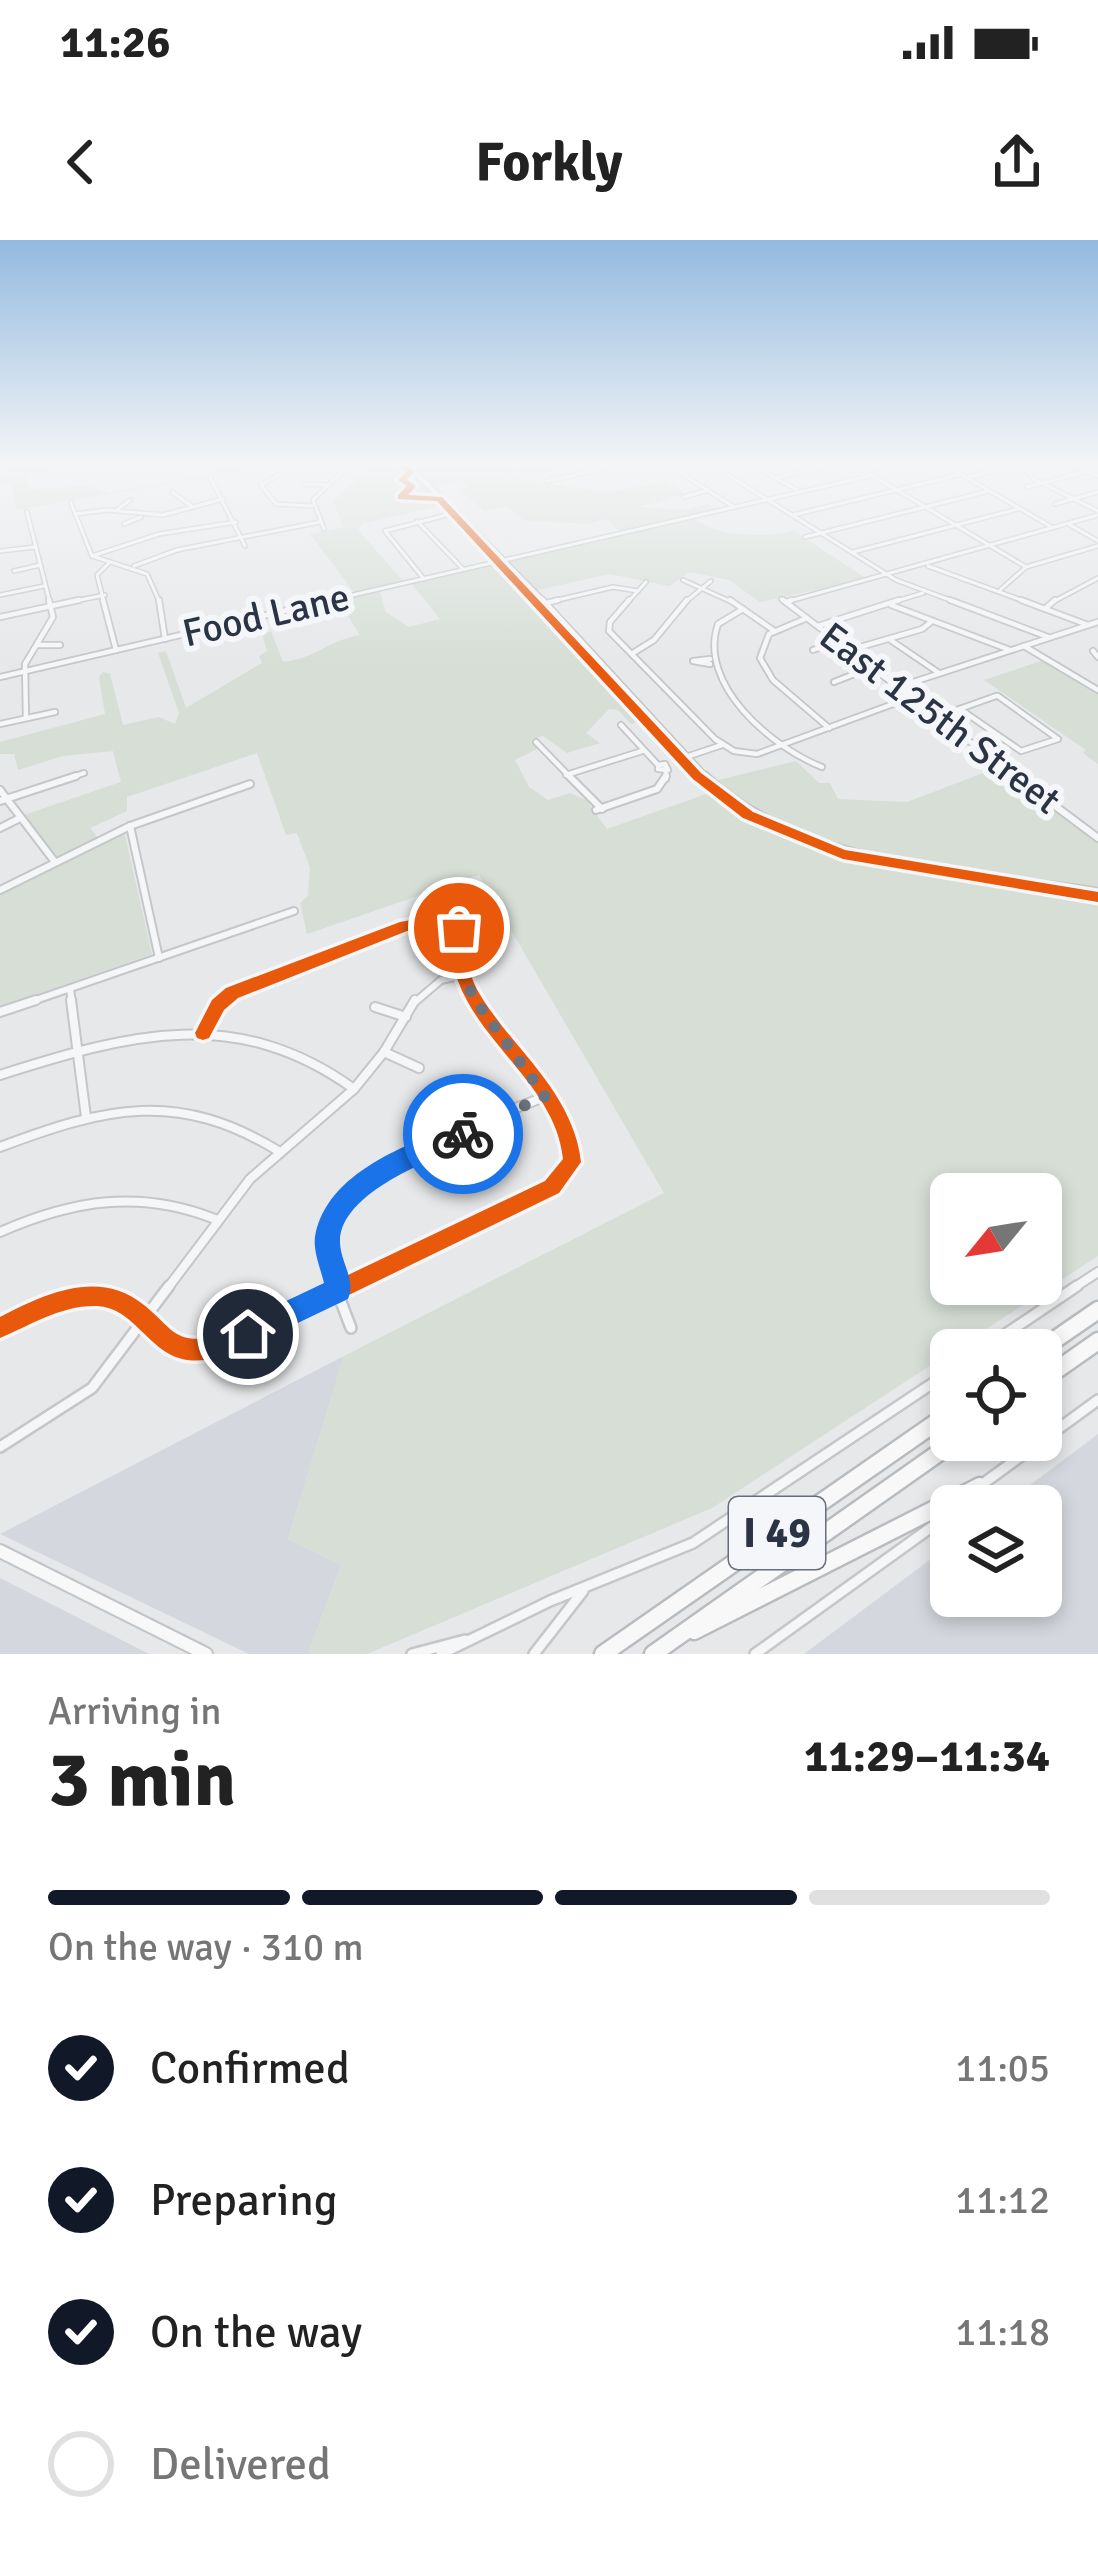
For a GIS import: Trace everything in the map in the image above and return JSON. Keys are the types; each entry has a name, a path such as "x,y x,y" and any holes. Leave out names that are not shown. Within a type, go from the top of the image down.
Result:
{"highway":[{"path":"1062,1335 1098,1310"},
{"path":"1062,1366 1098,1341"},
{"name":"I 49","path":"603,1654 930,1427"},
{"name":"I 49","path":"661,1648 930,1459"},
{"path":"661,1648 767,1598 930,1510"}],"main road":[{"path":"476,531 685,757 724,795 764,820 820,845 1098,893"},
{"path":"0,1551 206,1654"}],"street":[{"path":"26,718 25,671 51,626 31,531"},
{"path":"82,531 92,556 148,574 159,600 165,639"},
{"path":"92,556 178,531"},
{"path":"239,531 245,546"},
{"path":"134,566 170,552 285,531"},
{"path":"386,531 424,579"},
{"path":"427,531 463,569"},
{"name":"Food Lane","path":"0,677 629,531"},
{"path":"805,537 826,531"},
{"path":"853,552 932,531"},
{"path":"960,531 1025,567"},
{"path":"887,574 1042,531"},
{"path":"822,532 925,592 1048,637"},
{"path":"999,591 1025,567 1098,543"},
{"path":"0,551 35,547"},
{"path":"110,562 97,574 116,650"},
{"path":"925,564 1088,625"},
{"path":"14,572 40,566"},
{"name":"East 125th Street","path":"887,574 784,600 1098,838"},
{"path":"1047,607 1064,593 1098,578"},
{"path":"682,580 743,609 773,630"},
{"path":"631,654 647,649 700,586 711,581"},
{"path":"646,582 610,622 609,632 722,746 748,754 912,698"},
{"path":"0,595 45,586"},
{"path":"543,604 613,587 638,591"},
{"path":"818,626 925,592"},
{"path":"0,617 105,595"},
{"path":"890,605 1010,650"},
{"path":"743,609 723,619 711,641 710,662 725,689 807,764 822,767"},
{"path":"807,618 773,630 760,648 764,668 829,728"},
{"path":"850,650 922,629 932,621"},
{"path":"898,687 1098,622"},
{"path":"890,639 940,673"},
{"path":"813,650 838,641"},
{"path":"37,646 60,645"},
{"path":"1023,646 1098,687"},
{"path":"834,682 872,667"},
{"path":"938,716 999,695 1059,739 1021,752 960,709"},
{"path":"0,724 55,712"},
{"path":"621,725 642,751 665,766"},
{"path":"536,742 599,809 657,790 666,781 665,766"},
{"path":"665,766 722,746"},
{"path":"566,775 642,751"},
{"path":"3,800 84,773"},
{"path":"0,890 130,826 250,784"},
{"path":"0,790 3,800 55,862"},
{"path":"0,828 18,819"},
{"path":"130,826 159,958"},
{"path":"0,1012 294,911"},
{"path":"459,928 496,911"},
{"path":"203,1033 218,1005 232,993 405,926 446,920 459,928"},
{"path":"0,1328 60,1303 94,1295 123,1302 172,1347 208,1350 563,1178 573,1155 530,1071 489,1023 463,975 459,928"},
{"path":"0,1447 92,1388 217,1219 280,1152 354,1089 429,986 463,975"},
{"path":"70,988 86,1117"},
{"path":"375,1007 406,1017"},
{"path":"0,1076 79,1051 152,1036 203,1033 285,1050 326,1069 354,1089"},
{"path":"384,1052 419,1068"},
{"path":"351,1328 327,1240 342,1201 394,1165 545,1096"},
{"path":"0,1147 86,1117 143,1107 207,1113 255,1134 280,1152"},
{"path":"0,1232 79,1204 125,1197 174,1202 217,1219"},
{"path":"1013,1329 1098,1272"},
{"path":"441,1654 550,1600 693,1543 930,1385"},
{"path":"981,1485 1098,1400"},
{"path":"755,1654 930,1528"},
{"path":"534,1654 586,1589"},
{"path":"412,1654 450,1641 474,1639"}],"shaded area":[{"path":"359,531 403,581 354,592 310,534"},
{"path":"641,531 770,535 794,531 867,579 760,602 729,580 690,572 669,586 609,574 534,591 507,561"},
{"path":"502,563 644,720 631,724 618,710 609,709 586,733 600,743 567,753 543,736 532,739 537,749 515,760 529,787 548,800 570,793 586,800 607,829 712,792 772,826 832,849 927,871 1098,899 1098,1256 1062,1280 1062,1173 930,1173 930,1305 1023,1305 986,1329 930,1329 930,1366 712,1508 367,1654 308,1654 341,1565 288,1539 344,1356 664,1193 479,875 307,934 300,903 308,896 310,868 297,833 286,835 257,753 127,797 127,811 90,828 98,838 58,857 21,816 121,782 113,751 63,756 18,770 14,754 0,754 0,742 105,714 99,677 103,672 110,674 123,725 159,717 175,724 179,713 158,653 166,651 186,708 262,663 259,656 267,651 262,634 271,631 283,662 360,635 338,600 379,590 386,612 409,627 440,619 411,583"},
{"path":"1044,660 1098,692 1098,764 1083,753 1086,750 984,680"},
{"path":"796,761 819,783 830,783 838,799 907,802 999,767 1098,843 1098,890 850,846 803,830 714,781"},
{"path":"124,831 152,954 0,1007 0,894"},
{"path":"344,1356 288,1539 341,1565 308,1654 249,1654 0,1534"},
{"path":"1098,1434 1098,1654 804,1654 930,1560 930,1617 1062,1617 1062,1485 1030,1485"},
{"path":"0,1578 149,1654 0,1654"}],"cycle path":[{"path":"469,531 697,776 748,815 843,854 1098,897"},
{"path":"0,1328 52,1304 107,1297 123,1303 181,1348 219,1347 552,1187 572,1162 570,1140 560,1117 474,999 463,973 461,931 446,920 405,926 232,993 218,1005 203,1033"}],"way so far":[{"path":"459,928 463,975 475,1000 545,1096 463,1134"}],"route":[{"path":"248,1334 338,1290 327,1240 342,1201 394,1165 463,1134"}]}
